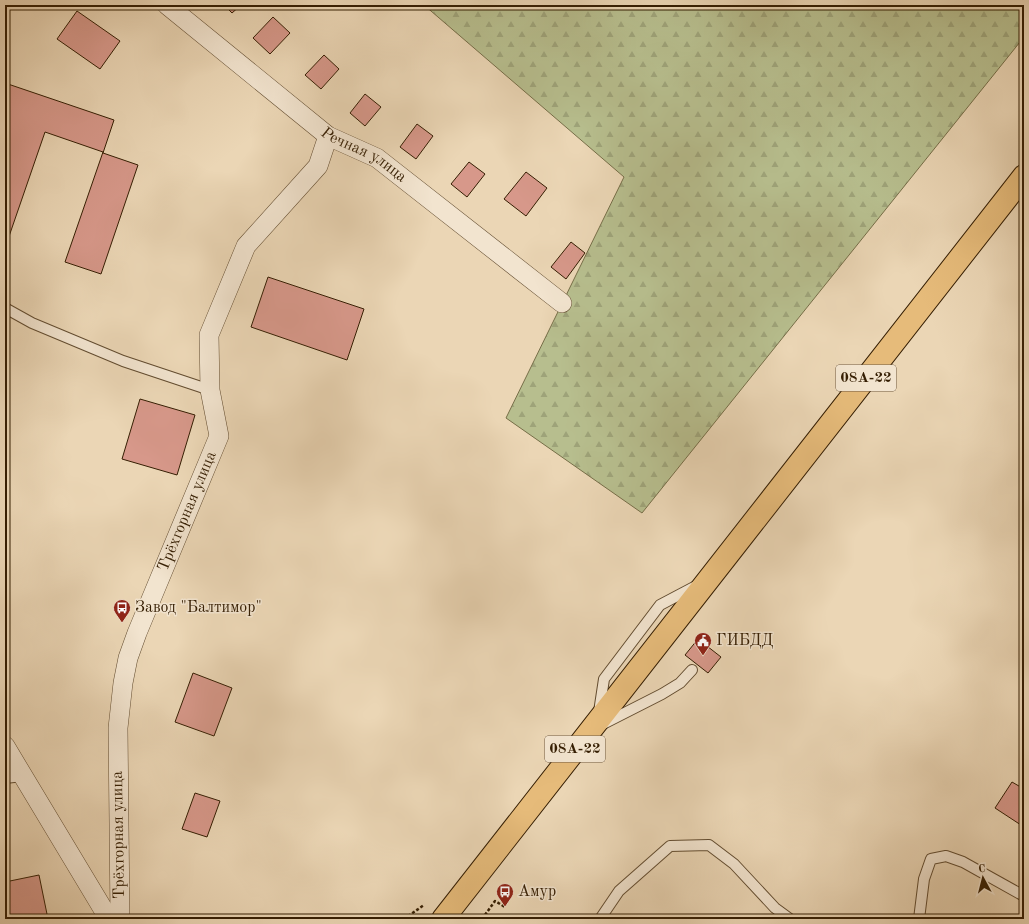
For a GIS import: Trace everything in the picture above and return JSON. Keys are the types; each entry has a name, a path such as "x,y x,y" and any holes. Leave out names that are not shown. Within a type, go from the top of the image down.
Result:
{"highway":[{"name":"08А-22","path":"443,919 1024,176"}],"street":[{"name":"Речная улица","path":"167,5 328,136 377,158 562,303"},
{"name":"Трёхгорная улица","path":"120,919 118,728 123,683 128,658 137,633 219,436 210,390 209,335 246,246 318,166 328,136"},
{"path":"5,746 14,777 109,919"}],"lane":[{"path":"5,308 32,323 123,361 210,390"},
{"path":"594,726 662,694 680,683 692,670"},
{"path":"600,919 619,891 670,846 709,846 734,864 775,908 790,919"},
{"path":"919,919 924,878 931,859 946,856 963,862 1024,896"}],"path":[{"path":"482,919 495,901 505,908"},
{"path":"404,919 424,905"}],"green space":[{"path":"424,5 1024,5 1024,37 642,513 506,418 624,177"}],"building":[{"path":"224,5 241,5 232,13"},
{"path":"77,11 120,41 100,69 57,39"},
{"path":"273,17 290,33 270,54 253,38"},
{"path":"324,55 339,69 321,89 305,75"},
{"path":"5,83 114,120 103,153 138,165 101,274 65,262 103,152 45,132 5,248"},
{"path":"365,94 381,107 365,126 350,113"},
{"path":"417,124 433,136 416,159 400,147"},
{"path":"469,162 485,174 467,197 451,184"},
{"path":"526,172 547,188 526,216 504,199"},
{"path":"571,242 585,253 566,279 551,267"},
{"path":"268,277 364,309 347,360 251,327"},
{"path":"140,399 195,415 177,475 122,459"},
{"name":"ГИБДД","path":"698,639 721,657 708,673 685,655"},
{"path":"193,673 232,688 214,736 175,722"},
{"path":"1012,782 1024,789 1024,827 995,808"},
{"path":"195,793 220,801 207,837 182,829"},
{"path":"39,875 48,919 5,919 5,882"}],"place":[{"name":"Завод \"Балтимор\"","path":"122,623"},
{"name":"ГИБДД","path":"703,656"},
{"name":"Амур","path":"505,907"}]}
